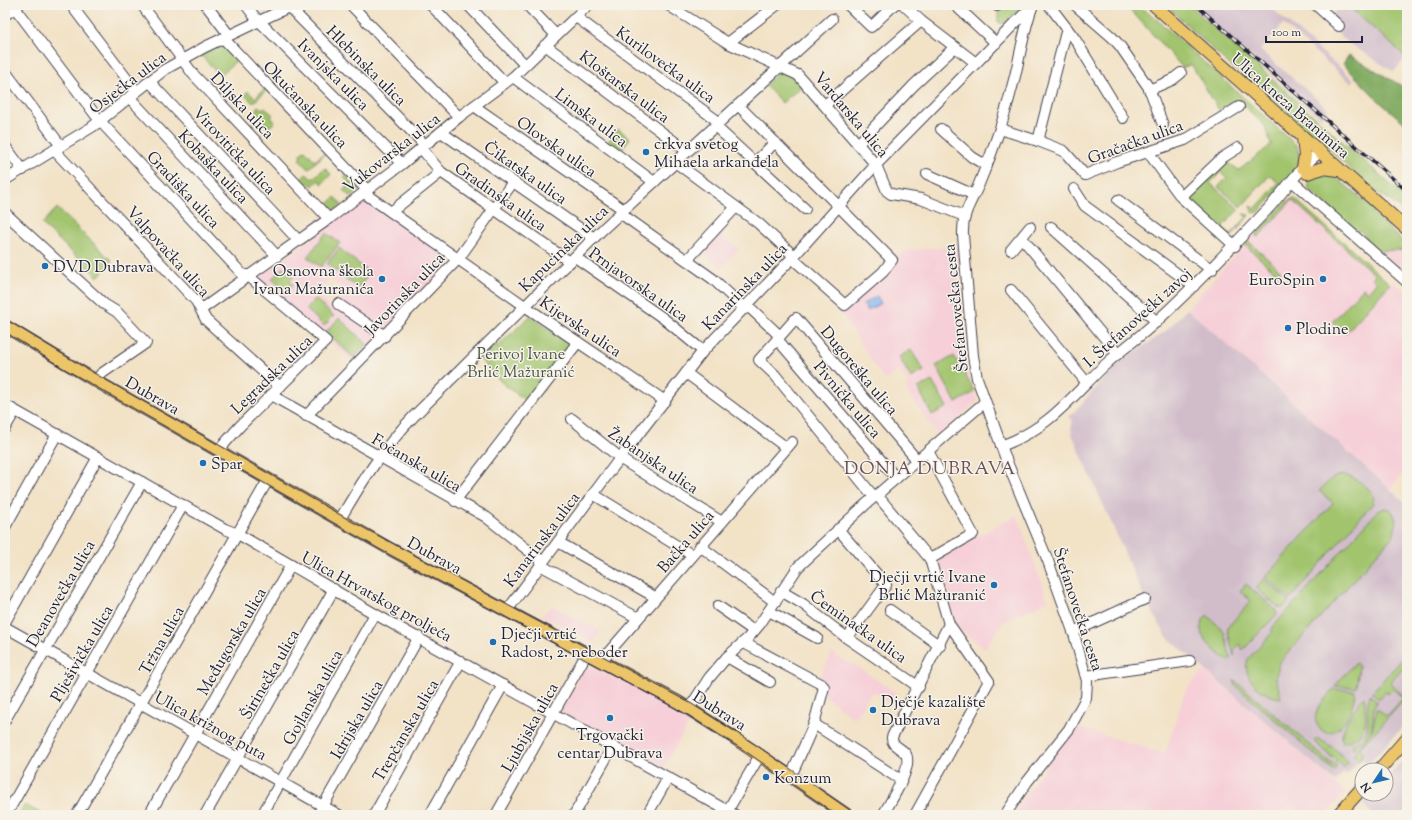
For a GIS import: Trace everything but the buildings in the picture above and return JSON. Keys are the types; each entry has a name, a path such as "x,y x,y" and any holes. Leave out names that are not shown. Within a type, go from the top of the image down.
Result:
{"main road":[{"name":"Ulica kneza Branimira","path":"1154,5 1407,229"},
{"path":"1303,138 1305,172 1323,168 1340,170"},
{"name":"Dubrava","path":"5,326 339,520 506,612 587,653 689,709 760,755 847,815"},
{"path":"1386,762 1407,738"},
{"path":"1338,815 1354,797"}],"street":[{"name":"Kobaška ulica","path":"70,5 132,94 278,256"},
{"name":"Diljska ulica","path":"142,5 193,74 329,219"},
{"name":"Okučanska ulica","path":"206,5 226,37 365,192"},
{"name":"Ivanjska ulica","path":"246,5 259,20 402,164"},
{"name":"Osječka ulica","path":"5,180 100,121 149,81 182,59 290,5"},
{"name":"Hlebinska ulica","path":"290,5 423,147"},
{"path":"351,5 459,117"},
{"name":"Limska ulica","path":"431,5 509,80 654,182"},
{"path":"468,5 525,65"},
{"path":"527,5 556,34"},
{"path":"728,44 777,5"},
{"path":"848,5 871,27 894,5"},
{"path":"904,5 921,21 976,63"},
{"path":"955,5 999,40 1009,36 1014,38 1020,48"},
{"name":"Kanarinska ulica","path":"506,612 620,458 703,351 793,257 876,165 1033,5"},
{"name":"Štefanovečka cesta","path":"1006,815 1027,782 1069,729 1079,713 1087,692 1086,676 1073,632 1032,520 1001,446 977,378 973,356 963,235 964,216 986,166 1000,129 1015,76 1020,48 1033,5"},
{"path":"1049,5 1067,28 1123,118"},
{"path":"1076,5 1120,46 1149,90 1163,125"},
{"path":"1316,5 1339,26"},
{"path":"5,15 17,6"},
{"name":"Gradiška ulica","path":"17,6 100,121 246,276"},
{"name":"Vukovarska ulica","path":"202,309 246,276 278,256 329,219 402,164 459,117 509,80 586,6"},
{"name":"Vardarska ulica","path":"673,6 728,44 798,75 876,165 888,191 891,194 921,199 964,216"},
{"name":"Kurilovečka ulica","path":"576,17 717,124 755,164 805,209"},
{"name":"Kapucinska ulica","path":"339,520 379,456 414,416 622,211 832,19"},
{"path":"825,105 921,21"},
{"path":"1038,141 1067,28"},
{"name":"Kloštarska ulica","path":"545,45 687,151"},
{"path":"858,144 914,85 954,47"},
{"name":"Valpovačka ulica","path":"5,71 58,148 196,301 202,309 206,320 280,387"},
{"path":"1149,90 1172,80 1181,73"},
{"name":"Virovitička ulica","path":"149,81 299,240"},
{"path":"675,162 758,223 844,305 883,272 892,260 738,104"},
{"name":"Olovska ulica","path":"474,106 622,211 688,260"},
{"name":"Gračačka ulica","path":"1000,129 1064,151 1085,175 1185,140 1239,107"},
{"path":"941,129 972,157 986,166"},
{"name":"Čikatska ulica","path":"441,132 594,238"},
{"path":"755,164 775,142"},
{"path":"5,146 23,170"},
{"name":"Gradinska ulica","path":"423,147 441,172 572,260"},
{"path":"1181,197 1222,158 1238,148"},
{"path":"1148,152 1181,197 1235,246"},
{"name":"I. Štefanovečki zavoj","path":"1001,446 1048,422 1118,354 1157,322 1212,270 1305,172 1314,156 1321,153"},
{"path":"391,212 441,172"},
{"path":"1305,172 1304,184 1309,196"},
{"path":"927,174 974,194"},
{"name":"Javorinska ulica","path":"306,416 385,336 458,258 513,182"},
{"path":"1294,183 1407,282"},
{"path":"1074,189 1085,206 1194,286"},
{"name":"Kijevska ulica","path":"365,192 391,212 525,306 665,401"},
{"path":"1284,194 1297,192 1309,196"},
{"path":"1118,200 1212,270"},
{"path":"688,260 736,207"},
{"path":"5,213 104,304 117,312 146,343 101,374 96,380"},
{"path":"1011,250 1030,227"},
{"path":"1051,227 1157,322"},
{"path":"1022,238 1118,354"},
{"name":"Prnjavorska ulica","path":"572,260 663,318 703,351"},
{"name":"Pivnička ulica","path":"688,260 713,279 779,337 896,478"},
{"name":"Legradska ulica","path":"218,451 232,434 326,341 246,276"},
{"path":"1011,290 1087,384"},
{"path":"338,304 385,336"},
{"name":"Dugoreška ulica","path":"779,337 796,318 917,460"},
{"path":"779,337 759,360 775,375 930,559 950,624 989,682 915,815"},
{"path":"455,501 578,342"},
{"name":"Bačka ulica","path":"601,661 655,597 790,445 686,372"},
{"name":"Fočanska ulica","path":"271,395 501,527 542,563 638,618"},
{"path":"689,709 709,678 727,657 744,643 754,631 798,567 838,529 985,402"},
{"name":"Ulica Hrvatskog proljeća","path":"5,405 225,529 238,534 375,614 420,637 555,713 729,814"},
{"path":"5,428 15,410"},
{"name":"Žabanjska ulica","path":"572,419 620,458 722,522"},
{"path":"5,527 57,434"},
{"path":"928,451 973,534 930,559"},
{"path":"5,622 98,457"},
{"name":"Tržna ulica","path":"78,813 268,480"},
{"name":"Deanovečka ulica","path":"5,720 142,482"},
{"path":"594,494 692,556"},
{"name":"Plješivička ulica","path":"6,815 183,505"},
{"path":"838,529 886,585 847,638"},
{"path":"558,542 655,597"},
{"path":"700,546 775,602"},
{"name":"Međugorska ulica","path":"149,815 291,565"},
{"name":"Širinečka ulica","path":"205,815 334,589"},
{"name":"Čeminačka ulica","path":"781,591 809,608 847,638 919,687"},
{"path":"1073,632 1145,599"},
{"path":"718,606 754,631"},
{"path":"890,610 940,646"},
{"path":"769,611 817,638"},
{"name":"Gojlanska ulica","path":"262,815 375,614"},
{"path":"883,815 901,780 908,762 904,752 892,742 892,737 950,624"},
{"name":"Ulica križnog puta","path":"5,627 281,782 320,810 339,815"},
{"name":"Idrijska ulica","path":"320,810 420,637"},
{"path":"744,643 824,687 824,692 814,724 791,776"},
{"name":"Ljubijska ulica","path":"496,815 555,713 587,653"},
{"path":"727,657 770,682"},
{"path":"1086,676 1190,660"},
{"name":"Trepčanska ulica","path":"374,815 462,661"},
{"path":"430,815 503,685"},
{"path":"814,724 901,780"},
{"path":"574,815 613,746"},
{"path":"729,814 760,755"},
{"path":"647,815 668,778"}],"shaded area":[{"path":"1192,5 1268,5 1354,80 1351,83 1283,24 1260,50 1328,109 1321,118"},
{"path":"1341,5 1347,5 1406,57 1394,72 1350,44 1325,23"},
{"path":"1294,198 1389,284 1393,281 1407,293 1407,469 1390,489 1187,309 1248,241 1285,203"},
{"name":"Osnovna škola Ivana Mažuranića","path":"365,199 452,260 383,331 338,302 346,290 329,279 317,296 333,309 337,305 379,335 354,362 256,280"},
{"path":"717,232 739,249 721,268 700,250"},
{"path":"957,247 962,339 968,374 978,401 938,435 905,389 909,385 900,369 885,380 840,311 881,277 904,251"},
{"path":"1399,250 1407,253 1407,276 1379,251"},
{"path":"1187,309 1407,504 1407,722 1371,762 1364,762 1361,759 1358,762 1354,762 1354,766 1347,774 1344,772 1335,782 1166,636 1145,599 1072,434 1071,428 1073,420 1069,417 1118,364 1167,330"},
{"name":"Dječji vrtić Ivane Brlić Mažuranić","path":"1017,515 1048,601 1003,622 985,649 961,631 953,620 948,602 950,601 943,569 940,569 938,562 940,558"},
{"path":"553,606 600,631 594,643 541,615"},
{"path":"832,652 850,665 852,663 897,694 891,703 873,691 854,718 825,696 818,680"},
{"path":"592,667 632,685 690,719 689,724 661,771 562,712 561,709 582,673 586,668"},
{"path":"1206,670 1345,792 1325,815 1013,815 1028,791 1075,726 1165,754 1185,692 1195,679"},
{"path":"1407,756 1407,815 1373,815 1363,804 1365,802 1394,802 1394,770"}],"green space":[{"path":"998,5 1024,5 1003,24 998,22"},
{"path":"1126,5 1136,5 1153,16 1297,146 1300,161 1296,170 1258,213 1252,211 1250,206 1255,209 1278,183 1270,175 1241,207 1218,187 1227,178 1221,172 1210,183 1239,209 1222,227 1231,235 1247,217 1243,214 1249,215 1231,237 1185,196 1223,159 1239,170 1271,145 1265,126 1240,102 1235,105 1230,103 1219,110 1191,64 1183,68"},
{"path":"1166,5 1189,5 1407,199 1407,215 1390,200 1372,189 1331,151 1224,60"},
{"path":"1347,5 1407,5 1407,58 1406,57"},
{"path":"222,44 237,60 220,76 201,55"},
{"path":"1349,55 1407,89 1407,125 1381,103 1343,64"},
{"path":"780,72 792,76 803,85 782,103 765,85"},
{"path":"259,82 267,90 253,103 245,95 248,91 255,98 264,89"},
{"path":"258,106 262,109 264,107 273,115 271,117 275,122 269,127 255,113"},
{"path":"618,129 630,138 620,152 607,143"},
{"path":"305,150 315,161 325,152 326,153 308,169 299,159 301,157 299,155"},
{"path":"325,168 331,174 322,184 319,180 312,186 308,182 304,186 299,181 306,174 312,179"},
{"path":"1315,173 1333,175 1373,208 1375,210 1373,213 1404,243 1407,247 1407,253 1399,250 1378,251 1365,239 1366,237 1359,230 1357,232 1309,190 1308,179"},
{"path":"347,174 361,189 351,198 343,190 350,184 344,177"},
{"path":"335,197 342,205 330,214 324,208"},
{"path":"1294,198 1390,284 1345,334 1332,322 1363,288 1368,292 1376,282 1372,278 1375,275 1292,200 1258,237 1255,235 1285,203"},
{"path":"57,208 112,261 98,277 42,224"},
{"path":"326,233 340,243 321,267 307,257"},
{"path":"1248,241 1281,271 1277,274 1245,245"},
{"path":"339,248 370,273 358,288 327,264"},
{"path":"283,267 293,277 290,281 293,284 286,292 272,279"},
{"path":"315,299 334,316 324,326 306,309"},
{"name":"Perivoj Ivane Brlić Mažuranić","path":"530,316 571,344 526,401 501,382 479,358 494,343 497,347"},
{"path":"339,318 367,344 354,358 326,332"},
{"path":"911,350 924,371 911,378 899,357"},
{"path":"954,356 975,392 956,403 936,366"},
{"path":"932,381 947,407 932,415 918,388"},
{"path":"1337,476 1348,476 1362,483 1374,495 1373,503 1290,599 1265,577 1333,503 1319,491 1330,480"},
{"path":"1385,508 1391,510 1395,519 1396,525 1393,536 1280,662 1276,677 1281,698 1274,697 1261,690 1250,679 1247,673 1246,666 1248,659 1272,633 1271,629 1378,511"},
{"path":"1264,579 1289,601 1283,608 1278,607 1256,588"},
{"path":"1246,584 1275,609 1277,614 1243,650 1240,644 1234,650 1234,656 1227,628 1251,601 1240,591"},
{"path":"1207,615 1224,631 1231,660 1228,661 1211,647 1202,635 1202,622"},
{"path":"1407,654 1407,664 1390,683 1404,696 1407,693 1407,697 1360,748 1363,753 1359,761 1354,757 1354,754 1372,731 1377,708 1387,716 1403,698 1393,689 1388,694 1385,692 1379,699 1372,692"},
{"path":"1355,663 1359,666 1356,688 1335,686"},
{"path":"1234,680 1333,765 1334,764 1337,766 1334,771 1236,686"},
{"path":"1334,689 1355,691 1353,704 1343,724 1333,732 1326,733 1319,728 1316,722 1317,711"},
{"path":"1370,695 1377,701 1374,707 1371,729 1364,739 1353,749 1352,744 1360,740 1365,735 1367,729 1367,709"},
{"path":"1364,697 1366,716 1362,732 1354,739 1342,742 1343,731 1353,712"},
{"path":"1317,738 1334,748 1349,762 1344,768 1314,741"},
{"path":"25,805 44,815 18,815"}],"water":[{"path":"877,296 881,303 867,311 863,304"}],"tram line":[{"path":"5,319 87,369 351,521 692,704 756,745 857,815"},
{"path":"5,332 63,368 381,550 688,715 745,751 837,815"}],"railway":[{"path":"1196,5 1407,191"}],"place":[{"name":"crkva svetog Mihaela arkanđela","path":"646,152"},
{"name":"DVD Dubrava","path":"45,266"},
{"name":"Osnovna škola Ivana Mažuranića","path":"382,279"},
{"name":"EuroSpin","path":"1323,279"},
{"name":"Plodine","path":"1288,328"},
{"name":"Spar","path":"203,463"},
{"name":"Dječji vrtić Ivane Brlić Mažuranić","path":"994,585"},
{"name":"Dječji vrtić Radost, 2. neboder","path":"493,642"},
{"name":"Dječje kazalište Dubrava","path":"873,710"},
{"name":"Trgovački centar Dubrava","path":"610,718"},
{"name":"Konzum","path":"766,777"}],"district":[{"name":"DONJA DUBRAVA","path":"930,468"}]}
